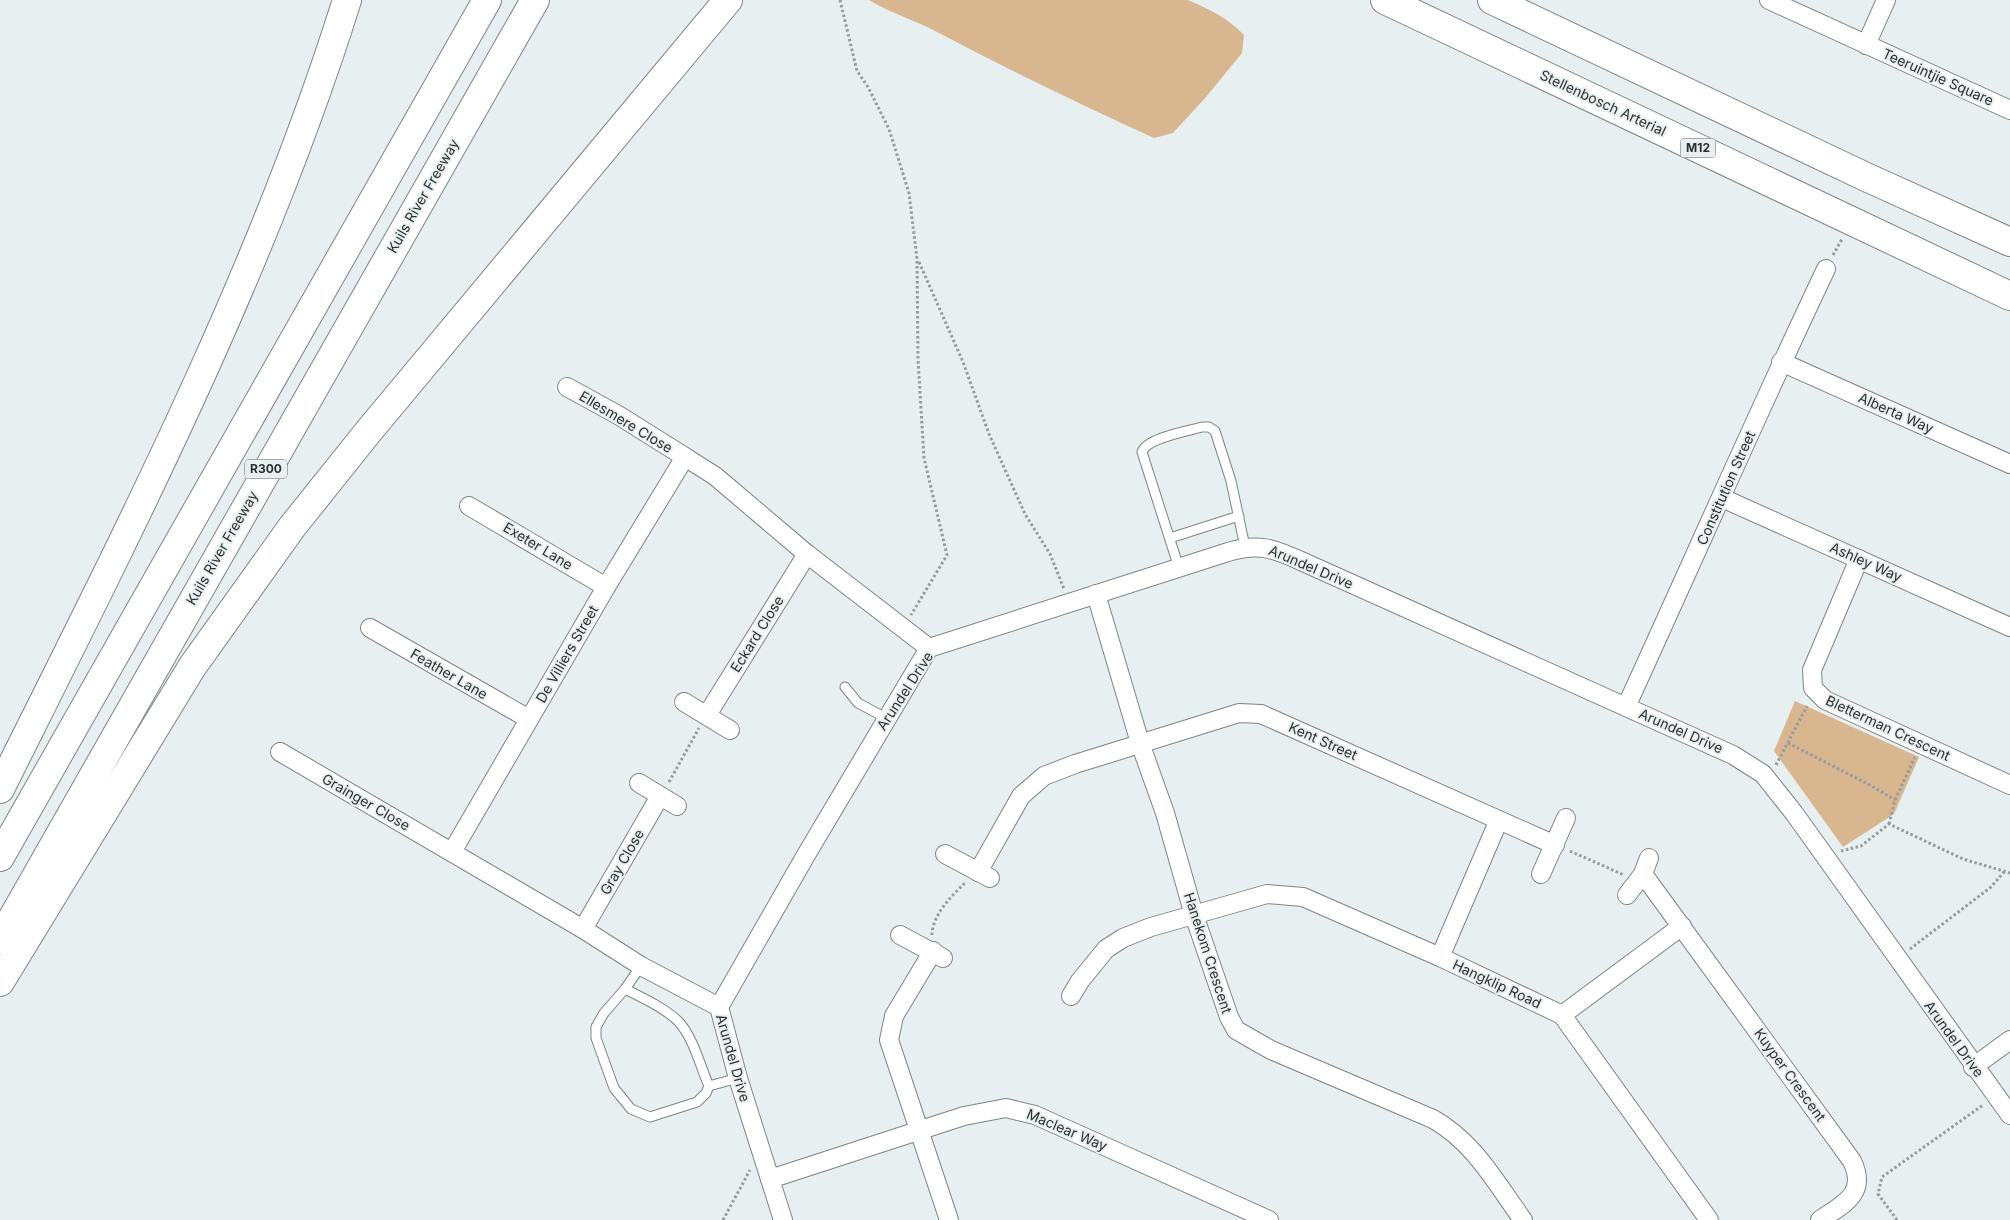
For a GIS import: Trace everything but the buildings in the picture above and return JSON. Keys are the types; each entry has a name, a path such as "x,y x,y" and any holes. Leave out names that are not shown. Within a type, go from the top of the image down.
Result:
{"main road":[{"path":"0,789 153,481 242,280 294,152 347,0"},
{"name":"R300","path":"0,857 487,0"},
{"name":"Kuils River Freeway","path":"0,940 535,0"},
{"path":"0,982 192,668 292,528 368,432 728,0"},
{"name":"Stellenbosch Arterial","path":"1385,0 2010,296"},
{"path":"1492,0 1857,173 2010,242"}],"street":[{"name":"Teeruintjie Square","path":"1769,0 2010,110"},
{"path":"1866,45 1886,0"},
{"name":"Constitution Street","path":"1626,707 1722,498 1781,362 1826,269"},
{"name":"Alberta Way","path":"1781,362 2010,464"},
{"name":"Ellesmere Close","path":"567,387 618,415 685,457"},
{"path":"685,457 715,476 807,554 929,648"},
{"name":"De Villiers Street","path":"452,852 606,587 685,457"},
{"name":"Ashley Way","path":"1722,498 2010,627"},
{"name":"Exeter Lane","path":"469,506 606,587"},
{"name":"Arundel Drive","path":"783,1220 738,1078 719,1008 886,718 929,648 1245,547 1274,549 1733,755 1763,774 2010,1115"},
{"name":"Eckard Close","path":"707,715 807,554"},
{"name":"Bletterman Crescent","path":"1859,559 1812,670 1811,679 1817,694 1825,700 2010,785"},
{"name":"Hanekom Crescent","path":"1096,594 1140,743 1165,813 1194,915 1229,1017 1236,1030 1271,1050 1433,1120 1451,1130 1466,1143 1522,1220"},
{"name":"Feather Lane","path":"370,628 529,719"},
{"path":"684,702 730,730"},
{"name":"Kent Street","path":"984,875 1021,796 1032,784 1044,776 1075,764 1239,713 1261,714 1498,822 1554,845"},
{"name":"Grainger Close","path":"280,752 452,852"},
{"path":"639,783 677,806"},
{"name":"Gray Close","path":"583,929 660,796"},
{"path":"1541,874 1566,818"},
{"path":"1440,957 1498,822"},
{"path":"452,852 583,929 641,966 719,1008"},
{"path":"945,854 984,875"},
{"path":"1627,895 1643,871"},
{"name":"Kuyper Crescent","path":"1643,871 1852,1161 1857,1172 1856,1189 1851,1197 1820,1220"},
{"name":"Hangklip Road","path":"1071,996 1090,967 1106,949 1150,927 1267,894 1287,894 1319,904 1440,957 1562,1014 1709,1220"},
{"path":"1562,1014 1682,926"},
{"path":"900,935 938,954 894,1016 888,1040 949,1220"},
{"path":"1973,1066 2010,1040"},
{"name":"Maclear Way","path":"770,1179 919,1130 993,1109 1006,1108 1019,1110 1138,1160 1269,1220"}],"lane":[{"path":"1179,568 1142,452 1144,447 1152,442 1202,427 1209,427 1215,431 1231,481 1245,547"},
{"path":"1170,538 1239,516"},
{"path":"845,687 858,703 886,718"},
{"path":"625,989 669,1014 679,1022 688,1035 709,1086 706,1093 697,1102 650,1117 631,1109 614,1088 596,1032 604,1013 625,989 641,966"},
{"path":"709,1086 738,1078"}],"path":[{"path":"840,0 857,71 868,87 888,129 909,193 918,259 918,359 924,458 947,556 904,629"},
{"path":"1834,252 1843,237"},
{"path":"918,259 963,362 989,434 1025,514 1050,554 1070,603"},
{"path":"1763,774 1777,764 1806,708 1817,694"},
{"path":"660,796 707,715"},
{"path":"1788,743 1870,785 1894,800"},
{"path":"1827,860 1841,851 1861,846 1889,824 1894,800 1922,744"},
{"path":"1889,824 1963,859 2010,873"},
{"path":"1554,845 1643,871"},
{"path":"1896,957 1911,949 1991,887 2004,872"},
{"path":"938,954 932,925 954,893 984,875"},
{"path":"1897,1220 1878,1194 1882,1177 1979,1107"},
{"path":"723,1220 753,1164 763,1158"}],"shaded area":[{"path":"869,0 1188,0 1218,15 1244,35 1242,53 1173,133 1154,138 1047,88 932,29"},
{"path":"1795,701 1919,757 1894,814 1843,847 1774,751"}]}
